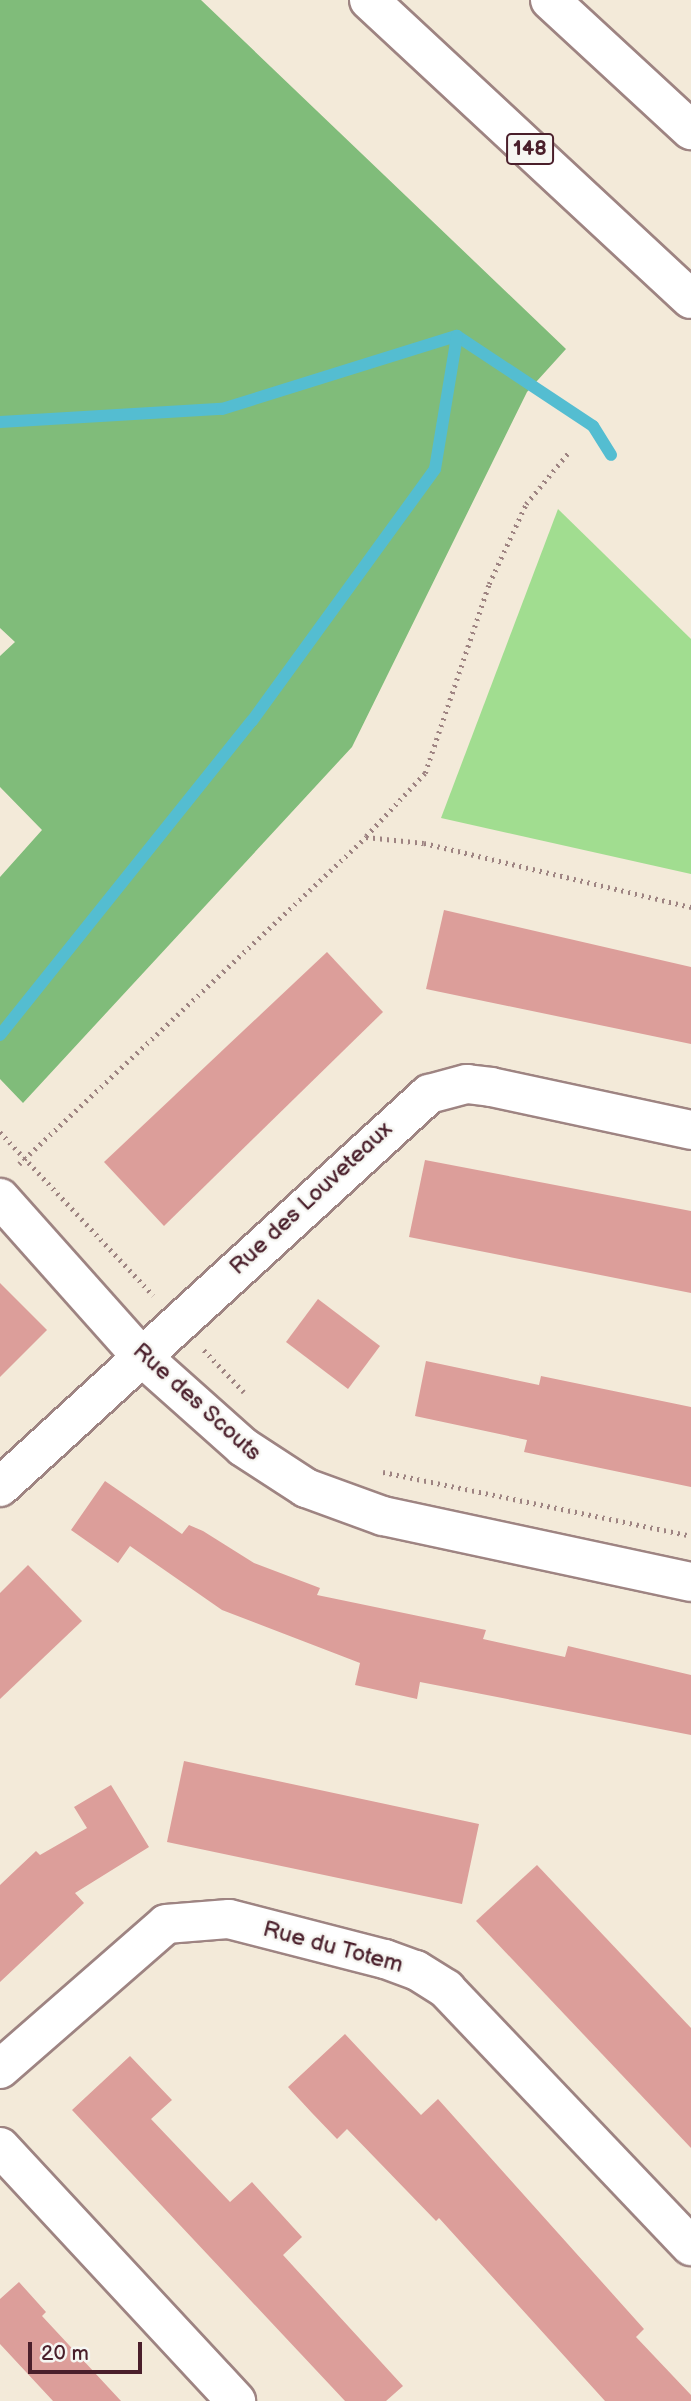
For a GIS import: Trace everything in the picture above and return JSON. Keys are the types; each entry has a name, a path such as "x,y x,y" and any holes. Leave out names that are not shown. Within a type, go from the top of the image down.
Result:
{"main road":[{"name":"148","path":"369,0 691,299"},
{"path":"550,0 691,131"},
{"name":"Rue des Louveteaux","path":"0,1487 410,1107 448,1087 491,1087 691,1130"},
{"name":"Rue des Scouts","path":"4,1186 141,1356 243,1447 306,1488 346,1504 691,1582"},
{"name":"Rue du Totem","path":"0,2069 166,1924 229,1919 385,1959 416,1970 446,1989 691,2246"},
{"path":"0,2147 236,2401"}],"path":[{"path":"4,1186 25,1158 366,836 425,773 489,584 526,504 568,453"},
{"path":"366,836 424,843 691,907"},
{"path":"0,1132 253,1401"},
{"path":"374,1469 691,1536"}],"green space":[{"path":"0,0 201,0 566,349 527,392 352,747 23,1103 0,1079 0,877 42,830 0,787 0,656 15,642 0,628"},
{"path":"558,509 691,639 691,874 441,818"}],"building":[{"path":"444,910 691,967 691,1044 426,989"},
{"path":"327,952 383,1012 164,1226 104,1162"},
{"path":"425,1160 691,1211 691,1293 409,1237"},
{"path":"0,1283 47,1330 0,1377"},
{"path":"318,1299 380,1346 348,1389 286,1342"},
{"path":"426,1361 539,1385 541,1376 691,1407 691,1487 524,1452 527,1440 415,1416"},
{"path":"105,1481 182,1534 189,1525 203,1531 254,1563 320,1588 317,1595 486,1630 483,1639 565,1657 568,1646 691,1675 691,1735 420,1682 417,1699 355,1685 360,1663 222,1610 130,1546 118,1563 71,1530"},
{"path":"28,1565 82,1621 0,1699 0,1593"},
{"path":"184,1761 479,1824 462,1904 167,1842"},
{"path":"111,1785 149,1847 75,1893 84,1903 0,1982 0,1885 36,1851 40,1855 87,1828 74,1807"},
{"path":"537,1865 691,2028 691,2148 476,1921"},
{"path":"345,2034 421,2115 438,2099 644,2329 636,2337 691,2395 691,2401 605,2401 439,2218 436,2221 347,2129 337,2139 312,2113 288,2087"},
{"path":"130,2056 172,2100 151,2119 230,2202 252,2182 302,2237 283,2255 403,2386 386,2401 345,2401 72,2110"},
{"path":"19,2282 46,2312 42,2316 121,2401 53,2401 0,2344 0,2299"}],"waterway":[{"path":"0,422 222,409 457,336 593,426 611,455"},
{"path":"0,1035 252,721 435,469 457,336"}]}
